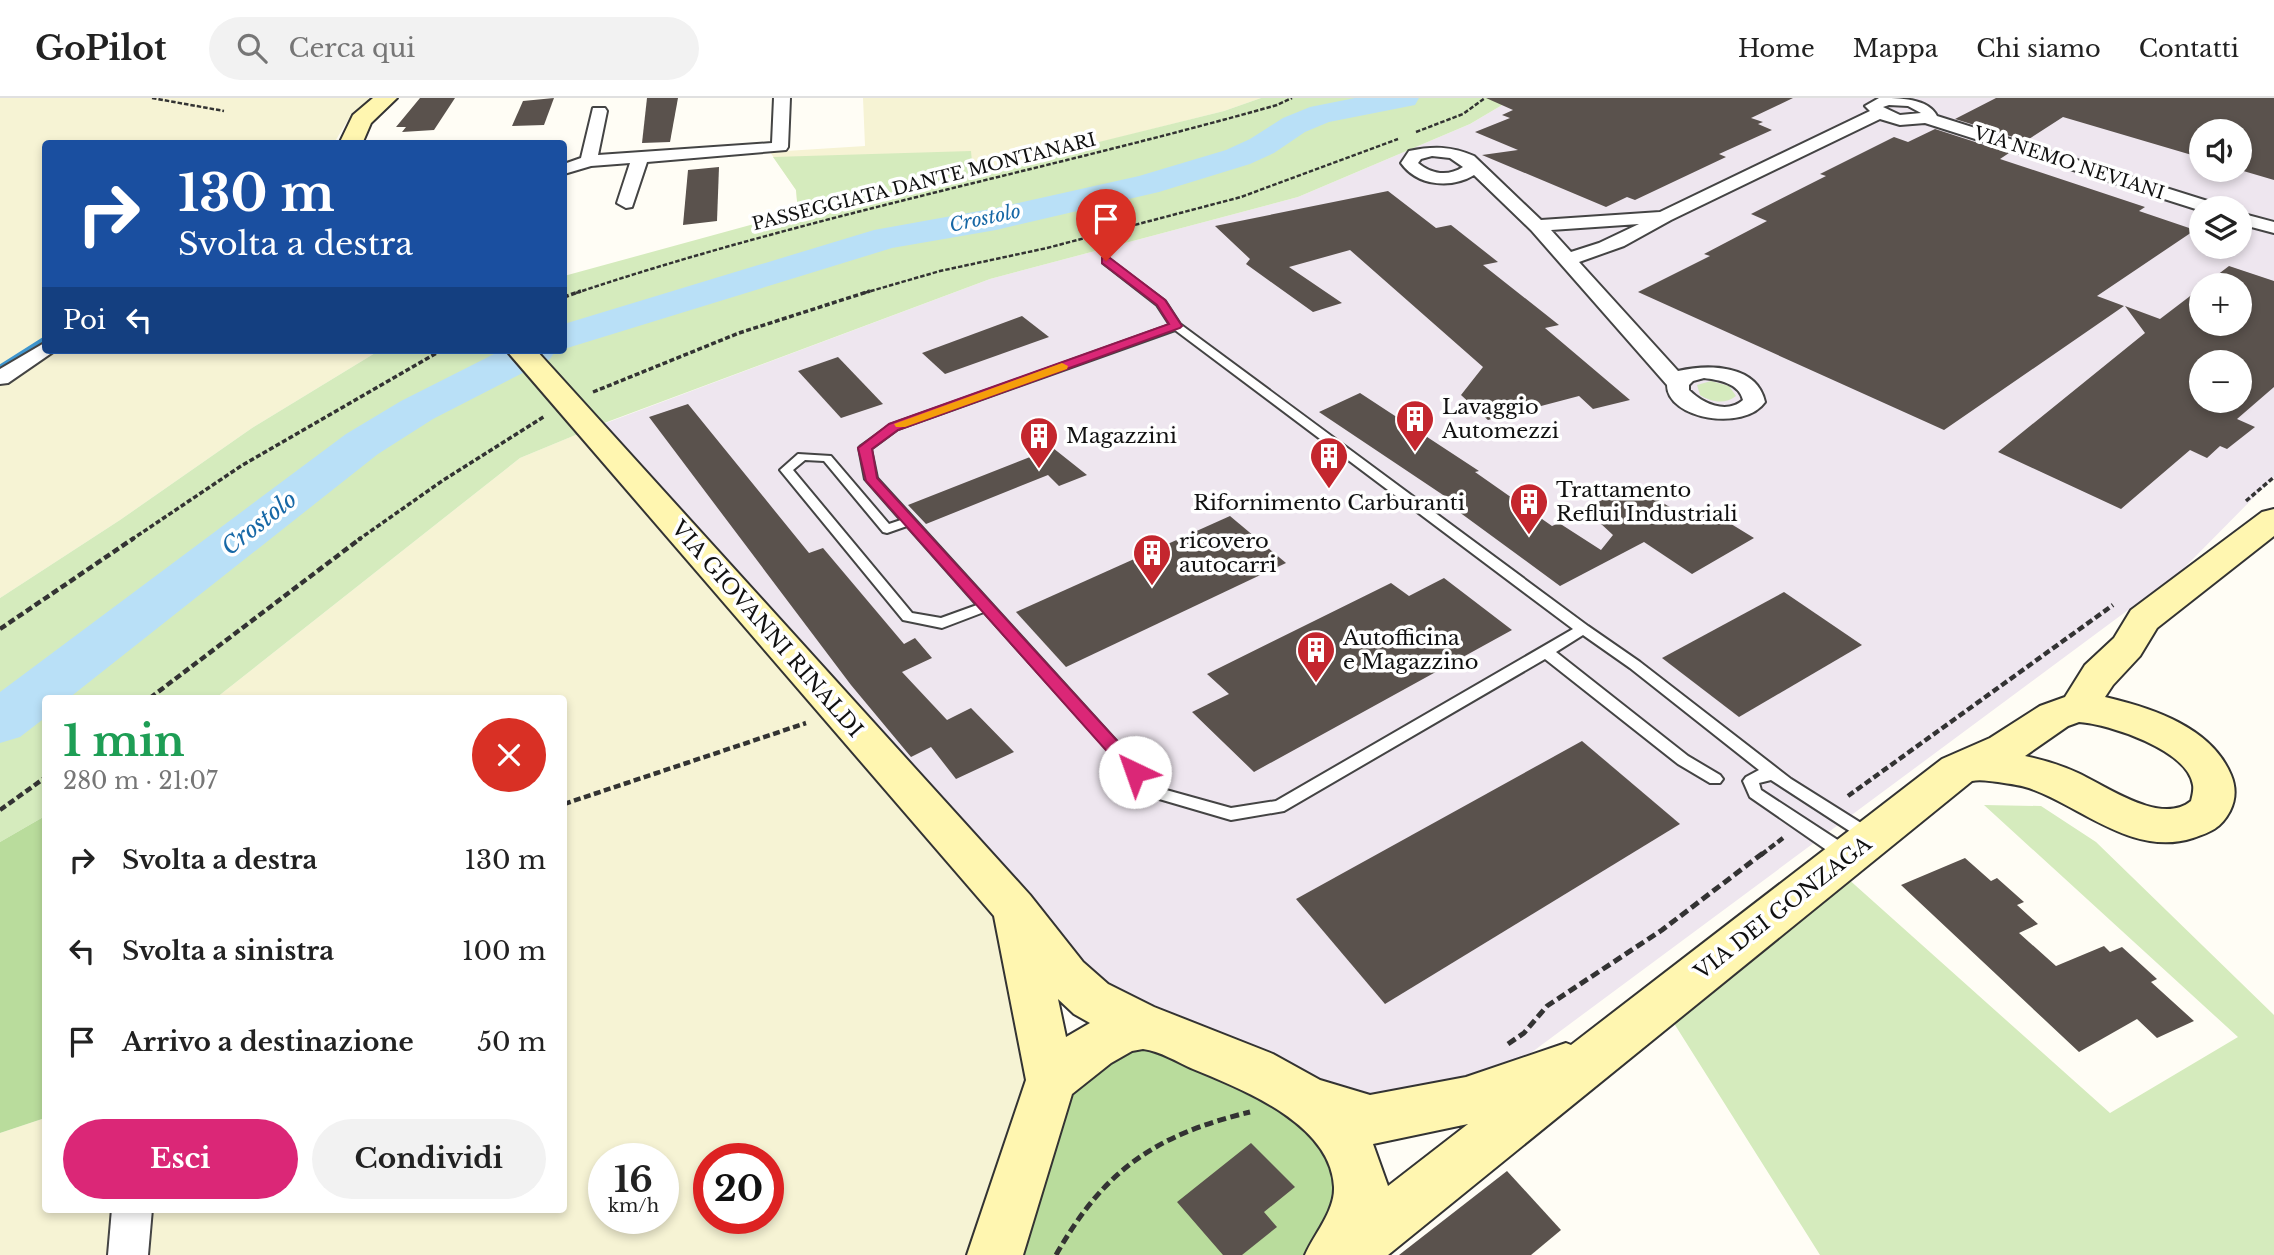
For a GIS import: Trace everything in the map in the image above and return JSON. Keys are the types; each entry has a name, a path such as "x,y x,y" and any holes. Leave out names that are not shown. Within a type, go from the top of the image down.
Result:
{"main road":[{"path":"352,140 361,120 386,98"},
{"name":"VIA GIOVANNI RINALDI","path":"524,354 1014,908 1066,977 1091,999 1144,1027"},
{"name":"VIA DEI GONZAGA","path":"2084,797 2043,761 2036,736 2061,716 2127,648 2144,619 2274,519"},
{"name":"VIA DEI GONZAGA","path":"1975,764 2023,770 2049,778 2105,809 2151,824 2186,823 2200,818 2210,810 2215,799 2211,779 2197,758 2165,732 2129,695 2124,671 2127,648"},
{"name":"VIA DEI GONZAGA","path":"1344,1255 1957,770 1975,764 2061,716 2120,713 2165,732"},
{"name":"VIA GIOVANNI RINALDI","path":"1014,908 1051,1080"},
{"path":"995,1255 1051,1080 1071,1062 1093,1048 1118,1035 1144,1027"},
{"name":"VIA DEI GONZAGA","path":"1144,1027 1282,1082 1310,1101 1339,1132 1357,1169 1361,1191 1350,1228 1333,1255"},
{"name":"VIA DEI GONZAGA","path":"1310,1101 1370,1120 1466,1101 1594,1056"}],"street":[{"path":"567,168 589,161 780,147 782,98"},
{"path":"1908,99 1926,109 1930,115 1927,118 1904,120 1879,113 1875,109 1875,103 1908,99"},
{"path":"589,161 599,111"},
{"path":"1567,259 1604,249 1633,236 1665,216 1879,113"},
{"name":"VIA NEMO NEVIANI","path":"1927,118 2189,201"},
{"path":"1495,183 1425,175 1411,167 1410,159 1432,151 1452,153 1468,160 1495,183 1537,226 1657,359 1685,379"},
{"path":"626,203 640,157"},
{"path":"1457,177 1472,168 1468,160"},
{"path":"1537,226 1665,216"},
{"path":"2252,222 2274,229"},
{"path":"0,378 42,351"},
{"path":"128,1255 132,1213"}],"lane":[{"path":"1106,261 1161,303 1176,326 1635,665 1797,792 1824,806 1860,847"},
{"path":"1176,326 894,427 865,448 871,479 1154,792 1231,814 1279,807 1583,629"},
{"path":"909,521 887,529 827,458 802,456 786,470 908,617 942,623 986,606"},
{"path":"1546,652 1683,760 1715,779"},
{"path":"1774,774 1758,776 1751,781 1755,793 1801,823 1860,847"}],"path":[{"path":"152,98 224,111"},
{"name":"PASSEGGIATA DANTE MONTANARI","path":"567,296 635,272 806,223 1121,148 1277,105 1292,98"},
{"path":"154,695 404,506 496,444 568,404 739,333 826,304 940,271 1046,248 1241,197 1463,114 1485,98"},
{"path":"0,629 241,466 435,354"},
{"path":"2243,504 2274,477"},
{"path":"1824,806 1851,795 2119,600"},
{"path":"567,803 841,712"},
{"path":"0,810 42,779"},
{"path":"1502,1048 1524,1033 1546,1006 1662,930 1801,823"},
{"path":"1056,1255 1082,1211 1120,1170 1154,1146 1192,1129 1245,1113 1310,1101"}],"shaded area":[{"path":"0,98 372,98 348,120 336,140 42,140 42,345 0,372"},
{"path":"863,98 1261,98 1224,111 1085,146 798,212 796,190 770,152 865,146"},
{"path":"1514,98 2274,98 2274,477 2182,570 1466,1101 1370,1120 1100,995 590,429 990,279 1298,197 1470,124"},
{"path":"42,352 373,354 252,428 120,520 0,598 0,378"},
{"path":"590,429 1014,908 1041,1035 995,1255 0,1255 0,1133 42,1119 42,1213 567,1213 567,695 220,695 520,458"}],"green space":[{"path":"1261,98 1514,98 1470,124 1298,197 990,279 607,422 520,458 220,695 42,695 42,818 0,842 0,598 120,520 252,428 373,354 567,354 567,275 798,212 796,190 773,157 971,151 973,173 1224,111"},
{"path":"1711,381 1729,386 1736,396 1718,402 1700,395 1697,385"},
{"path":"1984,805 2041,806 2096,842 2274,1015 2274,1255 1820,1255 1670,1017 1846,877 2110,1113 2238,1037"},
{"path":"42,818 42,1119 0,1133 0,842"},
{"path":"1145,1027 1339,1132 1333,1255 995,1255 1051,1080"}],"building":[{"path":"420,98 455,98 434,130 402,132 406,127 396,127"},
{"path":"554,98 544,125 512,126 523,101"},
{"path":"647,98 678,98 670,142 642,143"},
{"path":"1486,98 1793,98 1751,118 1763,122 1758,124 1772,130 1719,154 1726,157 1635,200 1627,197 1606,207 1482,155 1518,150 1475,132 1510,118 1502,115 1513,110"},
{"path":"1996,98 2274,98 2274,180 2252,174 2252,119 2189,119 2189,154 2063,117 2026,141 1955,119"},
{"path":"1935,129 2009,153 2000,159 2145,207 2139,211 2189,228 2189,234 2097,296 2124,306 1944,430 1638,292 1710,256 1704,254 1767,221 1751,214 1826,176 1820,174 1894,137 1908,142"},
{"path":"719,167 717,221 683,225 688,170"},
{"path":"1388,191 1436,228 1451,225 1498,262 1483,265 1559,325 1545,328 1630,400 1593,409 1579,396 1488,420 1461,395 1483,367 1350,250 1289,267 1342,303 1313,312 1246,264 1250,259 1215,226"},
{"path":"2229,266 2250,273 2220,273"},
{"path":"2252,274 2274,281 2274,387 2252,406 2252,350 2189,350 2189,413 2244,413 2237,419 2255,427 2227,449 2220,446 2207,458 2190,450 2121,509 1998,452 2145,333 2125,306 2160,319 2189,297 2189,336 2252,336"},
{"path":"1022,316 1049,337 945,374 922,353"},
{"path":"838,357 883,404 841,418 798,371"},
{"path":"1360,393 1479,471 1475,472 1552,526 1559,523 1601,550 1613,535 1585,509 1633,484 1687,518 1705,508 1754,538 1692,574 1644,542 1560,586 1455,509 1461,507 1319,412"},
{"path":"688,404 809,553 823,548 904,644 915,638 932,658 902,672 947,720 971,708 1014,752 956,779 931,747 911,757 851,685 649,417"},
{"name":"Magazzini","path":"1053,448 1087,475 1059,486 1048,475 926,524 908,505"},
{"name":"ricovero autocarri","path":"1230,516 1286,563 1066,667 1016,612"},
{"name":"Autofficina e Magazzino","path":"1444,578 1512,630 1254,772 1192,712 1229,694 1207,674 1391,583 1409,596"},
{"path":"1784,592 1862,645 1739,717 1662,658"},
{"path":"1582,741 1680,824 1385,1004 1296,899"},
{"path":"1965,858 1991,881 1997,878 2024,902 2017,905 2038,924 2019,933 2056,966 2104,946 2110,952 2122,947 2157,979 2151,982 2194,1021 2157,1038 2137,1019 2079,1052 1901,885"},
{"path":"1251,1143 1295,1187 1264,1212 1277,1227 1242,1255 1223,1255 1177,1202"},
{"path":"1507,1171 1561,1230 1531,1255 1399,1255"}],"waterway":[{"name":"Crostolo","path":"567,336 887,238 996,219 1147,185 1238,157 1262,146 1294,125 1321,114 1404,98"},
{"path":"0,369 42,343"},
{"name":"Crostolo","path":"0,722 362,444 417,410 527,354"}],"slow traffic":[{"path":"901,424 1062,366"}],"place":[{"name":"Lavaggio Automezzi","path":"1415,453"},
{"name":"Magazzini","path":"1039,470"},
{"name":"Rifornimento Carburanti","path":"1329,490"},
{"name":"Trattamento Reflui Industriali","path":"1529,536"},
{"name":"ricovero autocarri","path":"1152,587"},
{"name":"Autofficina e Magazzino","path":"1316,684"}],"route":[{"path":"1106,261 1161,303 1176,326 894,427 865,448 871,479 1135,772"}]}
